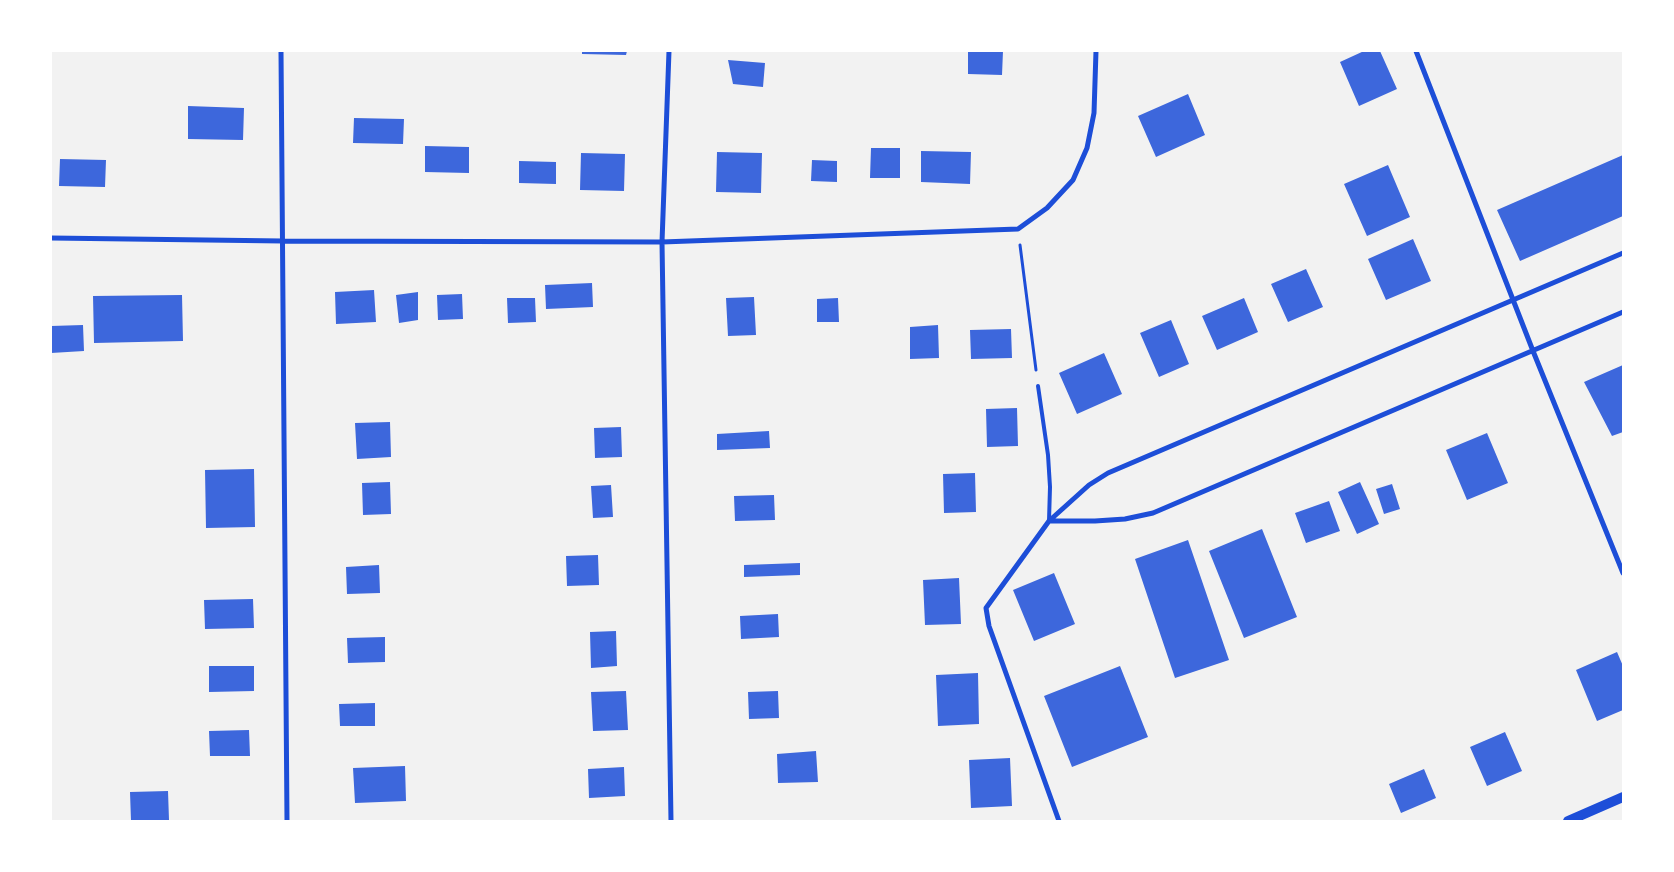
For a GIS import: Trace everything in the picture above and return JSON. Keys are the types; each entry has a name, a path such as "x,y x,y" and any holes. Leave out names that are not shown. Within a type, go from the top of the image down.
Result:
{"main road":[{"path":"1568,821 1623,797"}],"street":[{"path":"280,51 287,821"},
{"path":"669,51 662,242 671,821"},
{"path":"51,238 662,242 1018,230 1047,208 1072,180 1087,148 1094,113 1096,51"},
{"path":"1416,51 1513,301 1623,573"},
{"path":"1060,821 989,626 986,608 1049,521 1089,484 1108,473 1623,253"},
{"path":"1049,521 1125,520 1153,512 1623,312"}],"lane":[{"path":"1038,386 1048,456 1050,487 1049,521"}],"path":[{"path":"1018,230 1038,386"}],"building":[{"path":"582,51 627,51 626,55 582,54"},
{"path":"968,51 1003,51 1002,75 968,74"},
{"path":"1364,51 1380,51 1397,89 1359,106 1340,62"},
{"path":"728,60 765,63 763,87 733,84"},
{"path":"1188,94 1205,135 1156,157 1138,116"},
{"path":"188,106 244,108 243,140 188,139"},
{"path":"354,118 404,119 403,144 353,143"},
{"path":"425,146 469,147 469,173 425,172"},
{"path":"871,148 900,148 900,178 870,178"},
{"path":"921,151 971,152 970,184 921,182"},
{"path":"717,152 762,153 761,193 716,192"},
{"path":"581,153 625,154 624,191 580,190"},
{"path":"1623,155 1623,216 1520,261 1497,210"},
{"path":"60,159 106,160 105,187 59,186"},
{"path":"812,160 837,161 837,182 811,181"},
{"path":"519,161 556,162 556,184 519,183"},
{"path":"1388,165 1410,217 1367,236 1344,184"},
{"path":"1413,239 1431,281 1386,300 1368,259"},
{"path":"1306,269 1323,307 1288,322 1271,284"},
{"path":"592,283 593,307 546,309 545,285"},
{"path":"374,290 376,322 336,324 335,292"},
{"path":"418,292 418,320 399,323 396,295"},
{"path":"462,294 463,319 438,320 437,295"},
{"path":"182,295 183,341 94,343 93,296"},
{"path":"754,297 756,335 728,336 726,298"},
{"path":"507,298 535,298 536,322 508,323"},
{"path":"838,298 839,322 817,322 817,299"},
{"path":"1244,298 1258,332 1217,350 1202,316"},
{"path":"1171,320 1189,364 1159,377 1140,333"},
{"path":"83,325 84,351 51,353 51,326"},
{"path":"938,325 939,358 910,359 910,327"},
{"path":"1011,329 1012,358 971,359 970,330"},
{"path":"1104,353 1122,394 1077,414 1059,373"},
{"path":"1623,365 1623,432 1612,436 1584,382"},
{"path":"1017,408 1018,446 987,447 986,409"},
{"path":"390,422 391,457 357,459 355,423"},
{"path":"621,427 622,457 595,458 594,428"},
{"path":"769,431 770,448 717,450 717,434"},
{"path":"1487,433 1508,483 1467,500 1446,450"},
{"path":"254,469 255,527 206,528 205,470"},
{"path":"975,473 976,512 944,513 943,474"},
{"path":"390,482 391,514 363,515 362,483"},
{"path":"1360,482 1379,524 1357,534 1338,492"},
{"path":"1392,484 1400,509 1384,514 1376,489"},
{"path":"611,485 613,517 593,518 591,486"},
{"path":"774,495 775,520 735,521 734,496"},
{"path":"1329,501 1340,531 1306,543 1295,513"},
{"path":"1262,529 1297,617 1244,638 1209,551"},
{"path":"1188,540 1229,660 1175,678 1135,559"},
{"path":"598,555 599,585 567,586 566,556"},
{"path":"800,563 800,575 744,577 744,565"},
{"path":"379,565 380,593 347,594 346,567"},
{"path":"1054,573 1075,624 1034,641 1013,590"},
{"path":"959,578 961,624 925,625 923,580"},
{"path":"253,599 254,628 205,629 204,600"},
{"path":"778,614 779,637 741,639 740,616"},
{"path":"616,631 617,666 591,668 590,632"},
{"path":"385,637 385,662 348,663 347,638"},
{"path":"1617,652 1623,666 1623,710 1597,721 1576,670"},
{"path":"209,666 254,666 254,691 209,692"},
{"path":"1120,666 1148,737 1072,767 1044,696"},
{"path":"978,673 979,724 938,726 936,675"},
{"path":"626,691 628,730 593,731 591,692"},
{"path":"778,691 779,718 749,719 748,692"},
{"path":"375,703 375,726 340,726 339,704"},
{"path":"249,730 250,756 210,756 209,731"},
{"path":"1505,732 1522,771 1487,786 1470,747"},
{"path":"816,751 818,782 778,783 777,754"},
{"path":"1010,758 1012,806 971,808 969,760"},
{"path":"405,766 406,801 355,803 353,768"},
{"path":"624,767 625,796 589,798 588,769"},
{"path":"1424,769 1436,798 1401,813 1389,784"},
{"path":"168,791 169,820 131,821 130,792"}]}
